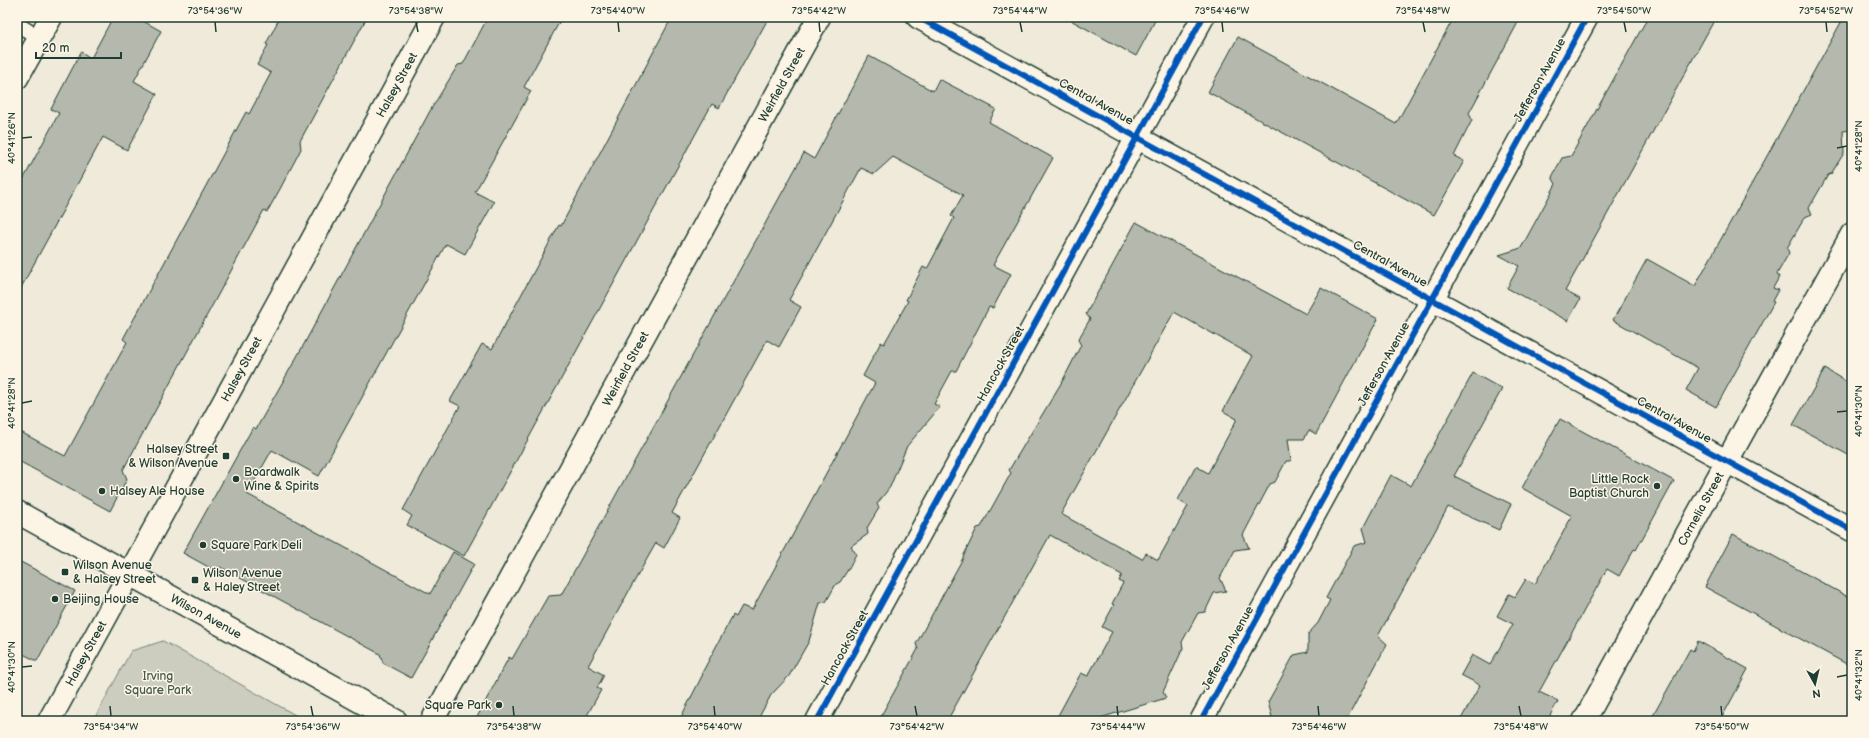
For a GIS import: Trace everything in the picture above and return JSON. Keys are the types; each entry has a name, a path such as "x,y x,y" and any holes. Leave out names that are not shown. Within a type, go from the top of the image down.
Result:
{"street":[{"path":"17,78 51,17"},
{"name":"Halsey Street","path":"49,721 434,17"},
{"name":"Weirfield Street","path":"432,721 819,17"},
{"name":"Central Avenue","path":"918,17 1852,530"},
{"name":"Hancock Street","path":"817,721 1203,17"},
{"name":"Jefferson Avenue","path":"1201,721 1587,17"},
{"name":"Cornelia Street","path":"1584,721 1852,234"},
{"name":"Wilson Avenue","path":"17,512 396,721"}],"lane":[{"path":"17,24 39,38"}],"green space":[{"name":"Irving Square Park","path":"163,641 306,721 93,721 131,651"}],"building":[{"path":"113,17 136,17 161,31 134,81 157,94 127,150 103,137 17,295 17,191 59,113 51,109 81,52 91,58"},
{"path":"280,17 367,17 300,141 301,149 280,189 267,212 264,210 123,470 127,479 110,511 17,460 17,430 65,456 127,342 123,339 246,112 249,114 271,73 257,65 268,45 266,44"},
{"path":"488,17 562,17 524,87 531,91 475,192 494,202 465,254 446,244 319,476 272,450 247,494 430,594 453,552 474,564 411,678 383,663 380,654 220,567 214,570 183,553 253,427 256,429 303,346 430,111 458,65 463,64"},
{"path":"672,17 769,17 719,108 712,104 464,556 407,525 412,516 403,510 460,406 450,401 482,344 492,349 559,225 561,226"},
{"path":"1065,17 1157,17 1136,56"},
{"path":"1454,17 1521,17 1469,113 1472,120 1454,156 1464,161 1434,215 1208,92 1238,37 1396,124"},
{"path":"1648,17 1716,17 1565,291 1580,299 1568,321 1507,288 1519,266 1499,255 1521,248 1556,184 1552,177 1562,158 1571,156"},
{"path":"1844,17 1852,17 1852,130 1843,131 1844,153 1831,174 1828,175 1809,208 1812,214 1805,217 1787,248 1789,253 1777,274 1779,277 1773,288 1778,290 1772,301 1774,302 1716,407 1686,390 1698,368 1613,320 1647,259 1695,286"},
{"path":"869,56 933,91 939,79 996,109 989,122 1053,158 993,265 1011,274 993,308 989,307 956,371 952,371 934,404 940,407 907,446 890,487 877,504 879,508 867,528 868,534 851,546 856,554 849,568 840,582 836,584 826,602 820,603 809,641 789,676 771,695 757,721 679,721 703,674 702,673 733,615 736,617 742,606 752,610 875,383 863,376 881,342 884,344 908,301 906,300 923,267 927,269 954,218 951,216 963,195 893,157 874,174 861,168 789,300 801,307 779,347 767,340 672,513 680,518 664,548 656,543 630,589 588,666 604,675 597,688 601,690 584,721 475,721 509,657 512,659 548,596 561,595 804,153 814,159"},
{"path":"1136,222 1306,314 1321,288 1378,319 1316,434 1309,430 1304,439 1288,439 1291,461 1286,461 1275,482 1270,484 1243,535 1249,548 1235,550 1220,578 1226,591 1214,593 1205,612 1198,613 1182,642 1183,648 1163,692 1166,698 1090,721 1055,721 1081,673 1088,676 1112,632 1102,627 1114,605 1112,604 1123,583 1119,581 1122,575 1050,535 947,721 878,721 918,649 916,644 963,558 977,528 981,527 1011,473 1009,470 1063,380 1081,345 1078,340 1090,319 1086,314","holes":["1174,312 1253,356 1223,411 1237,419 1208,473 1196,466 1178,500 1188,506 1158,560 1146,553 1142,559 1061,514"]},
{"path":"1825,369 1852,385 1852,457 1793,425"},
{"path":"1473,373 1502,389 1454,476 1511,504 1499,530 1448,507 1378,636 1387,644 1346,721 1273,721 1268,702 1294,655 1308,652 1308,634 1318,623 1330,600 1326,598 1354,546 1367,542 1363,528 1391,475 1411,486"},
{"path":"1560,419 1674,481 1636,550 1634,549 1619,576 1607,569 1539,692 1558,701 1547,721 1460,721 1480,685 1461,675 1472,655 1490,665 1513,624 1497,616 1509,594 1515,597 1526,579 1535,584 1572,516 1522,488"},
{"path":"1733,534 1852,599 1852,667 1705,587"},
{"path":"17,560 75,591 37,661 17,651"},
{"path":"1698,641 1748,669 1720,721 1650,721 1690,649 1693,651"}],"cycle path":[{"path":"918,17 1852,530"},
{"path":"817,721 1203,17"},
{"path":"1201,721 1587,17"}],"place":[{"name":"Halsey Street & Wilson Avenue","path":"226,456"},
{"name":"Boardwalk Wine & Spirits","path":"236,479"},
{"name":"Little Rock Baptist Church","path":"1657,486"},
{"name":"Halsey Ale House","path":"102,491"},
{"name":"Square Park Deli","path":"203,545"},
{"name":"Wilson Avenue & Halsey Street","path":"65,572"},
{"name":"Wilson Avenue & Haley Street","path":"195,580"},
{"name":"Beijing House","path":"55,599"},
{"name":"Square Park","path":"499,705"}]}
